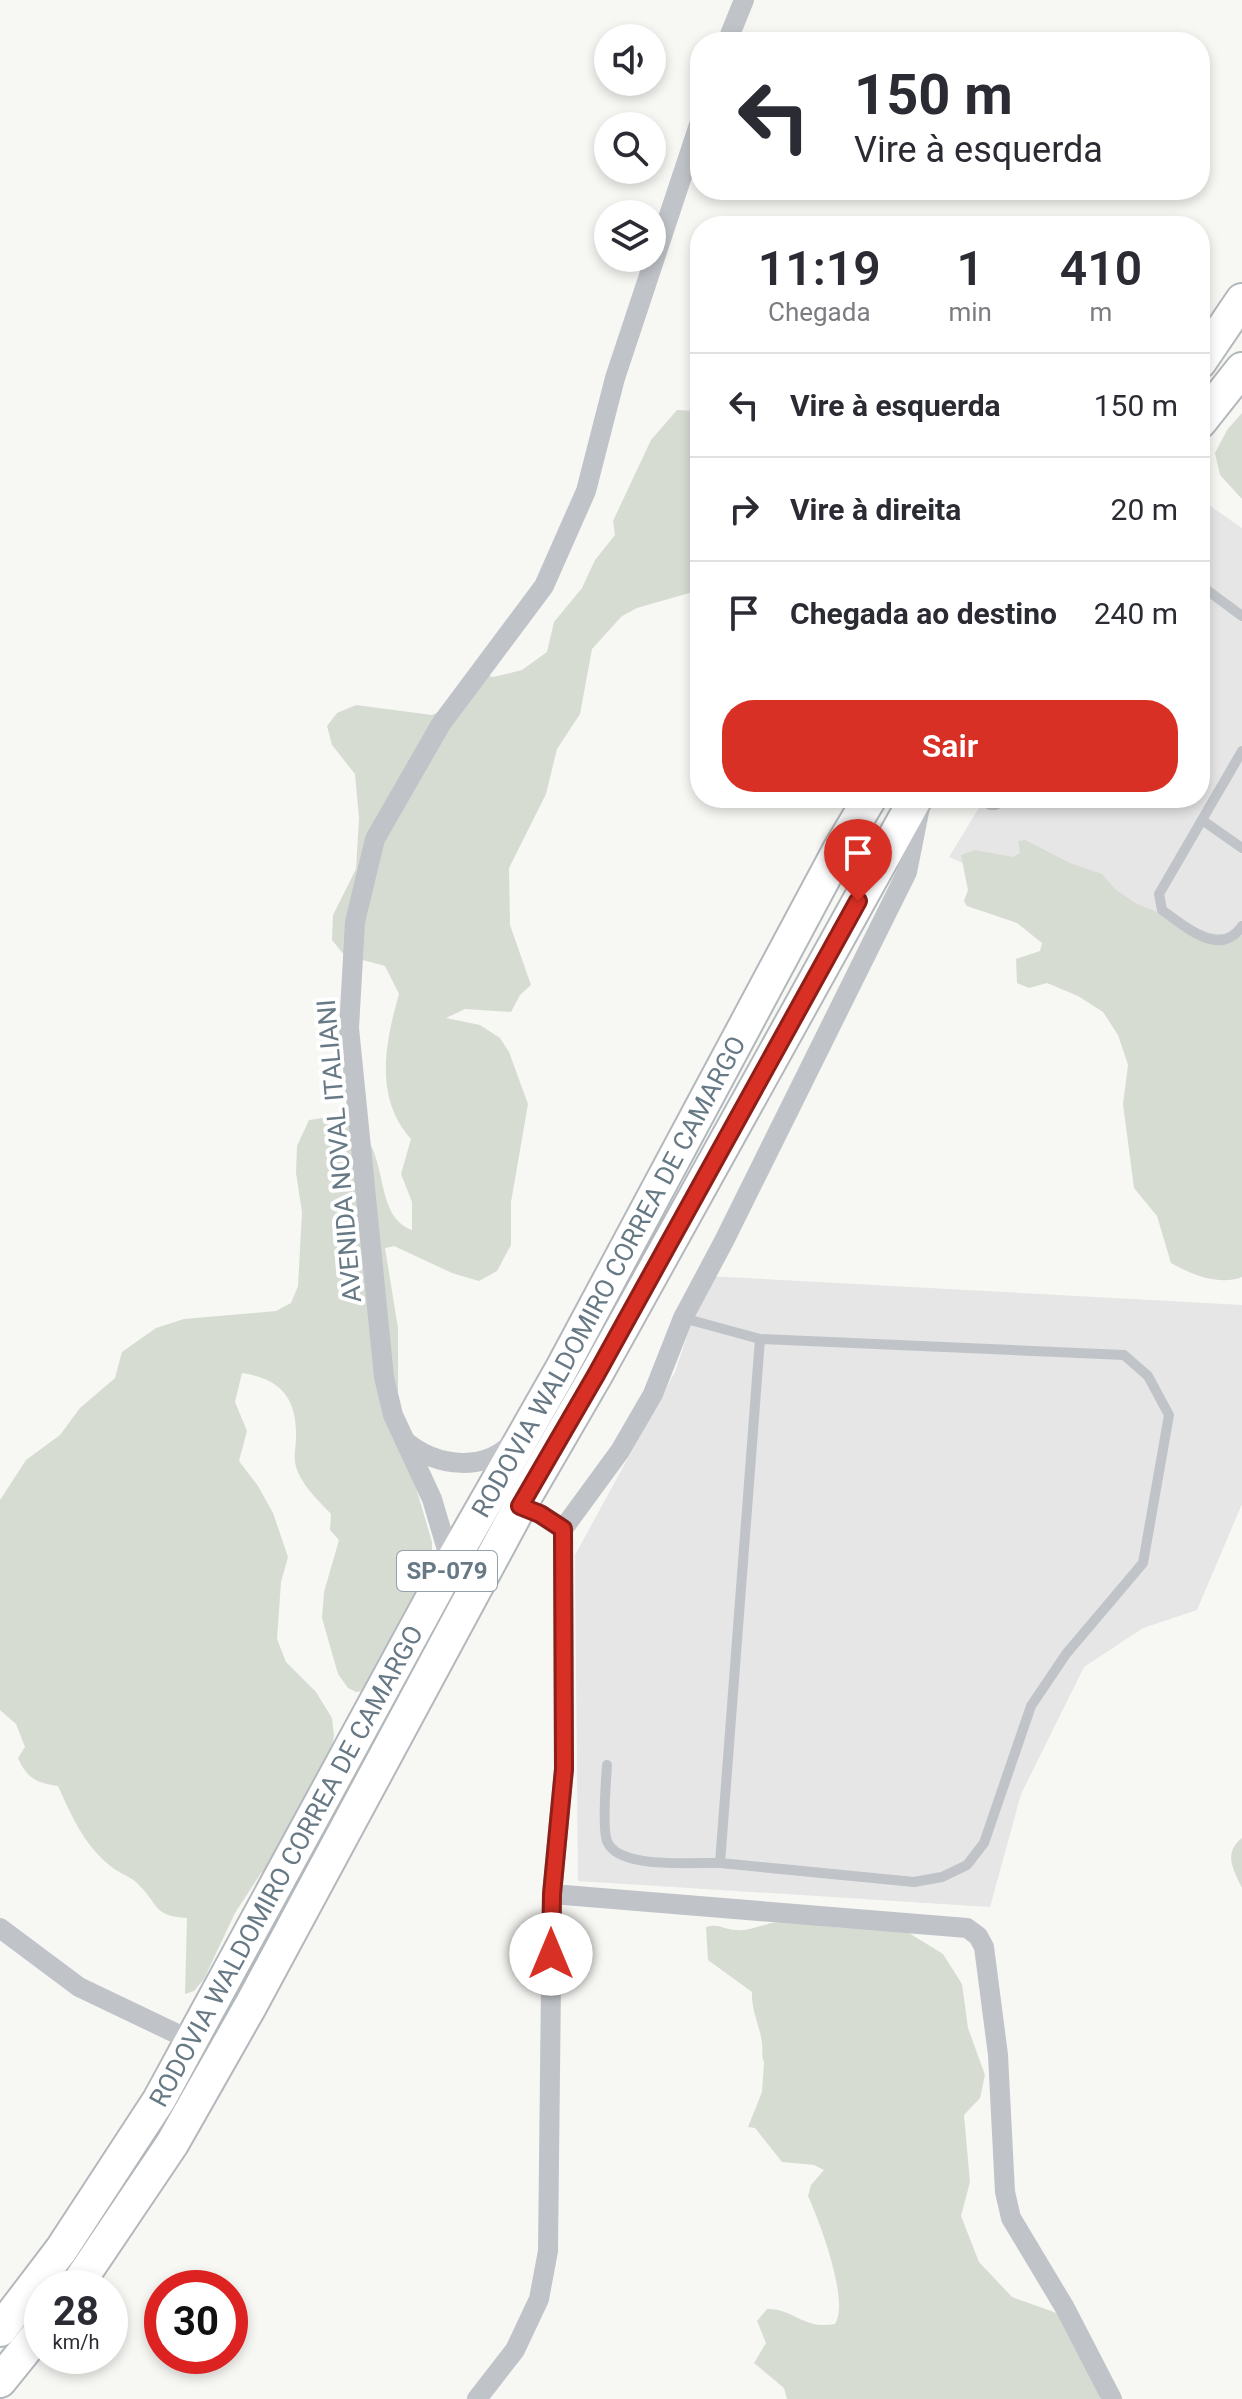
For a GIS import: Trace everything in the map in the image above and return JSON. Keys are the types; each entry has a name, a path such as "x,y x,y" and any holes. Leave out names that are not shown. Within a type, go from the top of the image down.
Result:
{"main road":[{"path":"1210,347 1242,300"},
{"path":"1210,410 1236,378"},
{"name":"RODOVIA WALDOMIRO CORREA DE CAMARGO","path":"0,2330 61,2250 159,2100 451,1563 561,1370 864,808"},
{"name":"RODOVIA WALDOMIRO CORREA DE CAMARGO","path":"87,2270 172,2144 235,2033 520,1506 913,808"},
{"path":"0,2381 24,2351"}],"street":[{"path":"731,32 744,0"},
{"name":"AVENIDA NOVAL ITALIANI","path":"451,1563 432,1499 393,1415 384,1377 349,1028 355,922 375,839 441,724 544,586 586,491 615,378 690,152"},
{"path":"477,2399 515,2350 539,2299 548,2251 552,1894 564,1769 563,1529 620,1451 653,1394 683,1318 907,872 917,808"},
{"path":"402,1438 420,1453 443,1462 468,1464 491,1458 511,1445 530,1423"},
{"path":"520,1506 563,1529"},
{"path":"552,1894 967,1928 978,1936 984,1947 998,2055 1005,2192 1011,2218 1065,2308 1112,2399"},
{"path":"0,1928 79,1987 192,2041"}],"lane":[{"path":"1210,592 1242,616"},
{"path":"1210,806 1242,751"},
{"path":"1209,808 1159,894 1162,910 1204,939 1222,941 1236,935 1242,926"},
{"path":"1202,820 1242,848"},
{"path":"607,1765 606,1840 617,1855 632,1860 720,1863 914,1882 942,1877 967,1865 984,1843 1031,1706 1066,1654 1143,1563 1169,1415 1148,1376 1124,1355 760,1339 683,1318"},
{"path":"720,1863 760,1339"}],"shaded area":[{"path":"677,410 690,411 690,593 637,608 622,616 592,649 580,714 557,749 546,794 509,868 510,925 531,985 520,995 511,1012 465,1009 446,1018 480,1025 500,1038 509,1052 528,1104 511,1202 511,1245 497,1271 479,1281 452,1273 394,1246 385,1248 398,1328 398,1399 404,1447 432,1542 432,1571 367,1690 356,1692 348,1688 338,1674 322,1618 324,1592 339,1540 330,1530 331,1514 309,1490 297,1469 293,1411 284,1392 276,1385 242,1373 235,1402 247,1431 239,1461 273,1513 288,1557 281,1582 277,1639 286,1662 316,1692 332,1718 334,1735 330,1760 289,1854 261,1873 235,1913 204,1979 194,1991 185,1994 187,1918 162,1912 136,1882 103,1860 74,1820 58,1786 38,1781 25,1770 18,1758 25,1747 16,1724 0,1710 0,1500 26,1460 60,1435 80,1408 115,1378 122,1352 156,1328 184,1319 276,1311 291,1303 298,1286 302,1212 296,1173 297,1146 309,1120 341,1118 364,1135 378,1164 391,1210 399,1222 412,1230 412,1202 401,1174 411,1139 399,1123 392,1106 386,1070 390,1032 399,994 385,966 344,955 332,940 333,915 356,869 359,818 355,774 332,745 327,726 337,713 356,705 432,715 474,696 480,673 493,677 522,670 547,652 554,622 582,588 595,560 615,535 613,521 651,440"},
{"path":"1242,413 1242,499 1220,475 1215,453 1227,430"},
{"path":"1210,506 1242,528 1242,964 1198,966 949,857 979,808 1210,808"},
{"path":"1025,840 1070,863 1102,874 1116,890 1137,904 1210,933 1242,936 1242,1277 1214,1279 1196,1275 1171,1263 1157,1216 1134,1188 1123,1104 1128,1065 1118,1035 1103,1012 1078,996 1047,983 1029,988 1017,983 1016,959 1040,951 1042,943 1017,923 967,906 964,901 968,890 961,855 975,850 1013,857 1020,853 1018,841"},
{"path":"707,1276 1242,1305 1242,1504 1197,1610 1143,1628 1084,1667 1021,1794 990,1907 578,1881 575,1555 675,1372"},
{"path":"1242,1838 1242,1888 1231,1855"},
{"path":"883,1917 943,1954 962,1984 968,2028 985,2075 980,2098 964,2115 970,2182 961,2216 979,2262 1012,2297 1065,2316 1101,2369 1100,2399 787,2399 784,2388 754,2363 766,2343 757,2321 767,2309 815,2324 835,2324 839,2298 831,2260 808,2196 811,2185 824,2170 814,2165 782,2162 755,2128 748,2127 762,2092 764,2062 752,1992 708,1960 706,1927 741,1930 793,1922 843,1928 869,1924"}],"route":[{"path":"551,1954 552,1894 564,1769 563,1529 520,1506 596,1375 858,901"}]}
